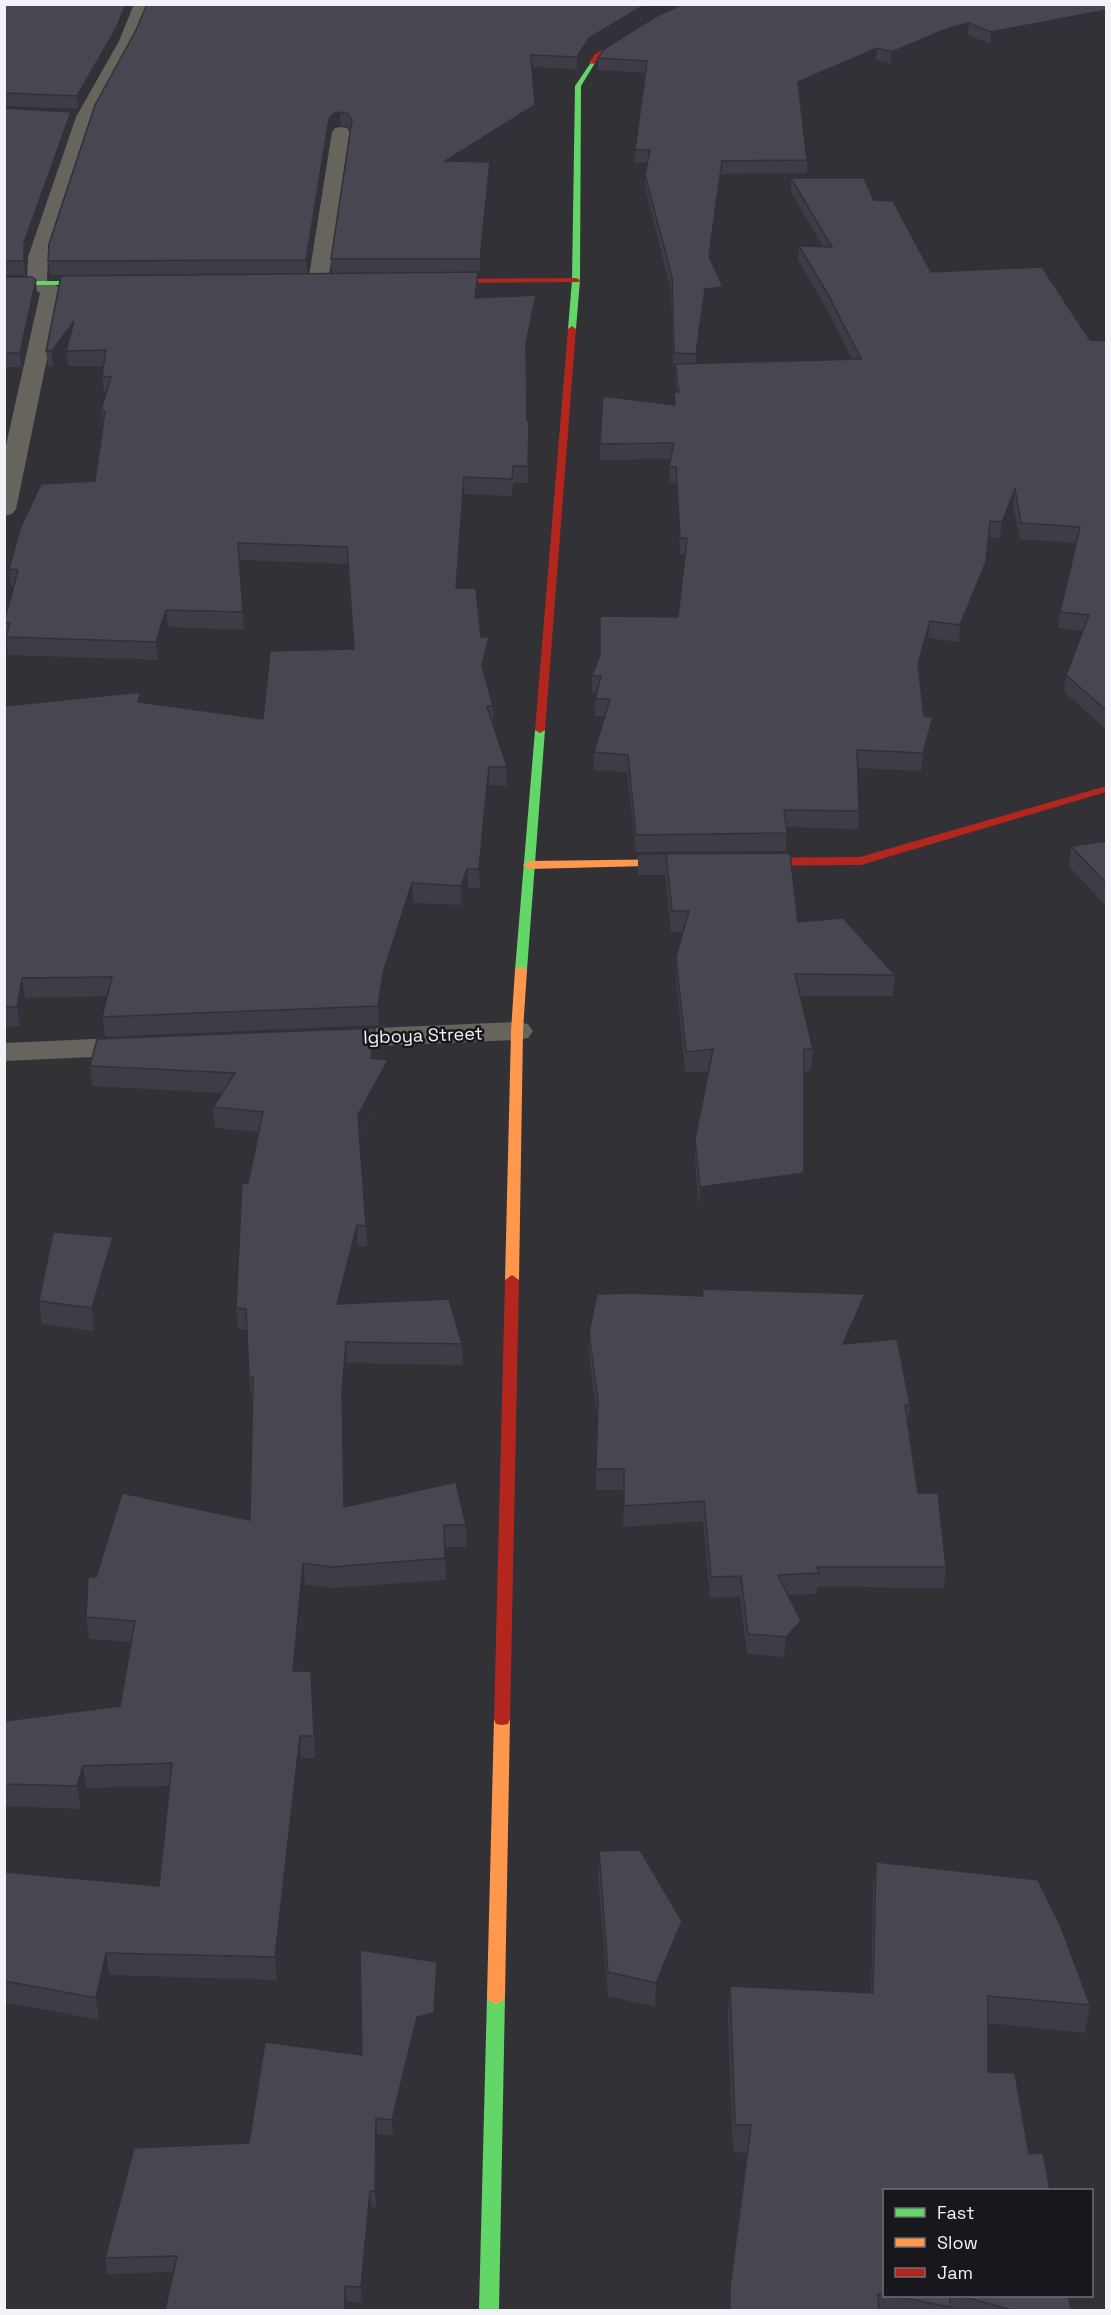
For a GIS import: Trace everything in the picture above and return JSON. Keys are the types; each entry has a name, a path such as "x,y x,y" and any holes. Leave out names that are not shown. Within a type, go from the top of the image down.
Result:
{"main road":[{"path":"489,2310 518,1031 528,865 576,280 578,86 596,56 648,24 690,5"},
{"path":"423,281 576,280"},
{"path":"4,283 118,283"},
{"path":"731,862 861,861 1107,789"},
{"path":"528,865 695,863"}],"street":[{"path":"4,509 51,291 36,284 38,257 85,117 127,41 142,4"},
{"path":"62,116 85,117"},
{"path":"318,282 341,132"},
{"name":"Igboya Street","path":"303,1040 518,1031"},
{"path":"4,1052 171,1045"}],"building":[{"path":"4,4 126,4 116,28 77,96 4,93"},
{"path":"147,4 648,4 589,38 577,57 531,55 535,105 445,161 490,162 480,259 331,259 352,120 348,114 340,112 333,114 329,119 306,260 48,261 49,244 95,105 136,30"},
{"path":"683,4 1107,4 1107,10 991,32 969,23 949,28 892,52 877,48 798,82 807,160 722,161 709,256 723,287 705,289 696,354 674,353 672,277 645,175 650,150 635,150 647,61 598,58 604,49 655,17"},
{"path":"4,108 71,112 24,243 24,261 4,261"},
{"path":"791,178 864,178 874,200 893,201 931,272 1042,267 1090,340 1107,341 1107,711 1066,675 1089,615 1060,612 1080,527 1021,523 1015,489 1002,522 990,521 986,562 960,625 930,621 918,664 924,716 933,717 923,753 857,750 859,811 784,810 787,833 636,835 628,755 594,752 610,699 595,699 601,676 592,676 600,655 600,616 678,617 687,538 680,538 676,467 669,467 674,443 600,444 603,396 675,405 674,392 679,392 675,364 861,359 828,294 799,246 832,247"},
{"path":"478,272 475,298 536,295 526,344 528,466 513,466 512,479 464,477 456,588 476,588 481,637 489,637 482,666 493,706 487,706 507,767 489,767 479,869 467,869 461,886 412,883 383,973 378,1006 102,1017 112,977 22,978 17,1007 4,1007 4,706 141,692 138,702 263,719 270,651 354,649 347,547 238,543 243,612 166,610 156,642 6,637 10,623 4,623 18,570 9,569 20,529 41,484 95,481 105,411 101,410 111,377 102,376 106,350 66,351 74,321 52,351 46,351 61,276"},
{"path":"4,277 32,277 36,280 20,353 4,353"},
{"path":"1107,841 1107,884 1071,846"},
{"path":"790,853 798,922 843,918 895,975 795,974 813,1049 804,1049 804,1173 700,1187 695,1140 713,1049 686,1052 676,957 689,911 672,911 666,854 638,854"},
{"path":"375,1028 371,1058 388,1060 358,1115 366,1226 357,1225 337,1304 449,1299 462,1344 346,1342 342,1393 344,1507 456,1482 466,1525 444,1525 445,1558 332,1567 303,1563 293,1671 311,1671 314,1736 300,1736 275,1957 106,1953 96,1998 4,1981 4,1872 159,1886 172,1763 83,1766 77,1786 4,1784 4,1721 120,1706 135,1621 86,1617 88,1577 96,1577 122,1493 250,1520 253,1377 249,1377 246,1309 236,1308 242,1183 248,1183 263,1112 213,1107 235,1073 90,1066 97,1039"},
{"path":"53,1232 113,1237 92,1308 39,1301"},
{"path":"702,1289 865,1294 843,1344 897,1339 910,1405 905,1405 918,1493 938,1493 946,1567 817,1567 819,1573 778,1575 801,1621 786,1637 748,1634 741,1576 711,1577 704,1501 624,1506 624,1469 596,1469 598,1400 589,1333 597,1294 703,1296"},
{"path":"640,1850 682,1921 656,1983 608,1972 599,1851"},
{"path":"876,1862 1038,1880 1061,1927 1090,2005 988,1996 988,2072 1015,2073 1029,2154 1043,2153 1050,2189 883,2189 883,2295 878,2294 879,2310 730,2310 730,2287 751,2125 735,2125 730,1986 873,1993"},
{"path":"360,1950 437,1962 434,2013 417,2017 392,2120 376,2118 375,2191 370,2191 361,2287 345,2286 345,2310 165,2310 177,2256 105,2258 134,2148 249,2143 265,2042 362,2055"},
{"path":"899,2297 950,2297 950,2307"},
{"path":"965,2297 1068,2297 1071,2310 1012,2310"}],"traffic: fast":[{"path":"572,329 576,280 578,86 592,63"},
{"path":"4,283 105,283"},
{"path":"521,970 540,730"},
{"path":"489,2310 496,1996"}],"traffic: slow":[{"path":"529,865 683,863"},
{"path":"512,1280 517,1031 521,970"},
{"path":"496,1996 502,1719"}],"traffic: jam":[{"path":"592,63 596,56 648,24 696,4"},
{"path":"432,281 576,280"},
{"path":"540,730 572,329"},
{"path":"746,862 861,861 1106,789"},
{"path":"502,1719 512,1280"}]}
